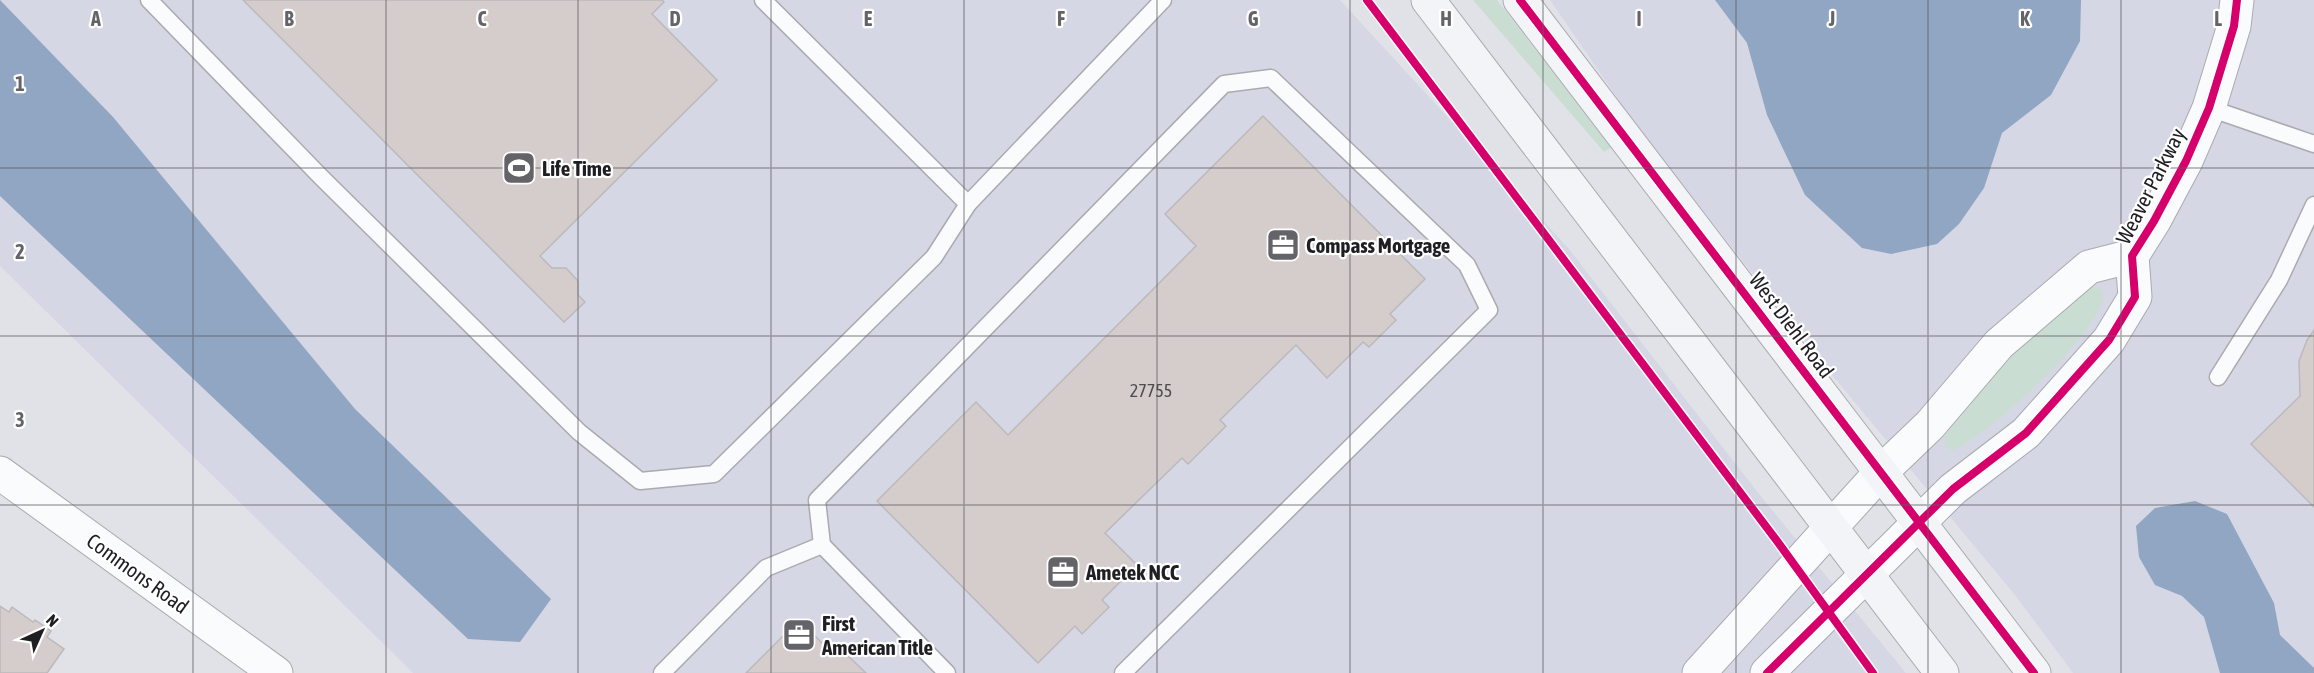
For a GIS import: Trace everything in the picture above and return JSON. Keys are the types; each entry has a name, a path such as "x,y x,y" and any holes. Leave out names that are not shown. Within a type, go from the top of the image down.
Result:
{"street":[{"path":"1428,0 1869,574 1942,673"},
{"name":"West Diehl Road","path":"1520,0 2034,673"},
{"name":"Weaver Parkway","path":"1767,673 1953,489 2026,433 2109,340 2135,297 2132,256 2181,171 2209,108 2234,26 2237,0"},
{"name":"Weaver Parkway","path":"1699,673 1881,472 1930,425 1999,344 2089,267 2132,256"},
{"name":"Commons Road","path":"0,473 276,673"}],"lane":[{"path":"149,0 321,177 579,432 640,481 714,474 934,257 968,204 1163,0"},
{"path":"764,0 968,204"},
{"path":"947,673 822,546 817,500 1224,84 1271,78 1467,265 1489,310 1123,673"},
{"path":"2209,108 2314,144"},
{"path":"2218,377 2279,280 2314,205"},
{"path":"663,673 766,568 822,546"}],"shaded area":[{"path":"0,0 1340,0 1569,249 1759,494 1906,673 413,673 0,266"},
{"path":"1550,0 2314,0 2314,673 2073,673 2015,595 1832,375 1633,121"}],"green space":[{"path":"1473,0 1497,0 1612,147 1604,152"},
{"path":"2090,288 2103,291 2100,307 2067,353 2016,404 1990,426 1952,451 1945,445 1945,436 1994,373 2034,332"}],"water":[{"path":"0,0 113,117 355,409 551,599 520,642 468,639 0,196"},
{"path":"1715,0 2081,0 2080,41 2051,95 2002,133 1984,188 1959,224 1937,244 1891,254 1862,248 1805,195 1767,115 1747,43"},
{"path":"2195,501 2227,514 2274,603 2280,635 2314,668 2314,673 2220,673 2204,617 2182,596 2155,585 2139,557 2136,526 2155,508"}],"building":[{"name":"Life Time","path":"243,0 662,0 664,2 652,14 717,80 540,256 552,268 566,268 578,281 578,295 585,302 564,322"},
{"path":"1263,116 1425,279 1390,314 1396,320 1369,347 1363,342 1327,378 1296,345 1220,420 1226,426 1188,464 1182,458 1105,533 1137,565 1102,600 1109,607 1082,634 1075,626 1038,663 877,501 976,402 1008,435 1196,246 1165,214"},
{"path":"2314,330 2314,507 2251,444 2300,396 2299,361 2307,340"},
{"path":"0,606 9,612 12,607 33,622 35,620 51,631 47,637 64,649 47,673 0,673"},
{"name":"First American Title","path":"799,620 835,656 841,649 866,673 746,673"}],"cycle path":[{"path":"1367,0 1777,541 1873,673"},
{"path":"1520,0 2034,673"},
{"path":"1767,673 1953,489 2026,433 2109,340 2135,297 2132,256 2154,221 2186,161 2209,108 2234,26 2237,0"}],"place":[{"name":"Life Time","path":"519,168"},
{"name":"Compass Mortgage","path":"1283,245"},
{"name":"Ametek NCC","path":"1063,572"},
{"name":"First American Title","path":"799,635"}]}
